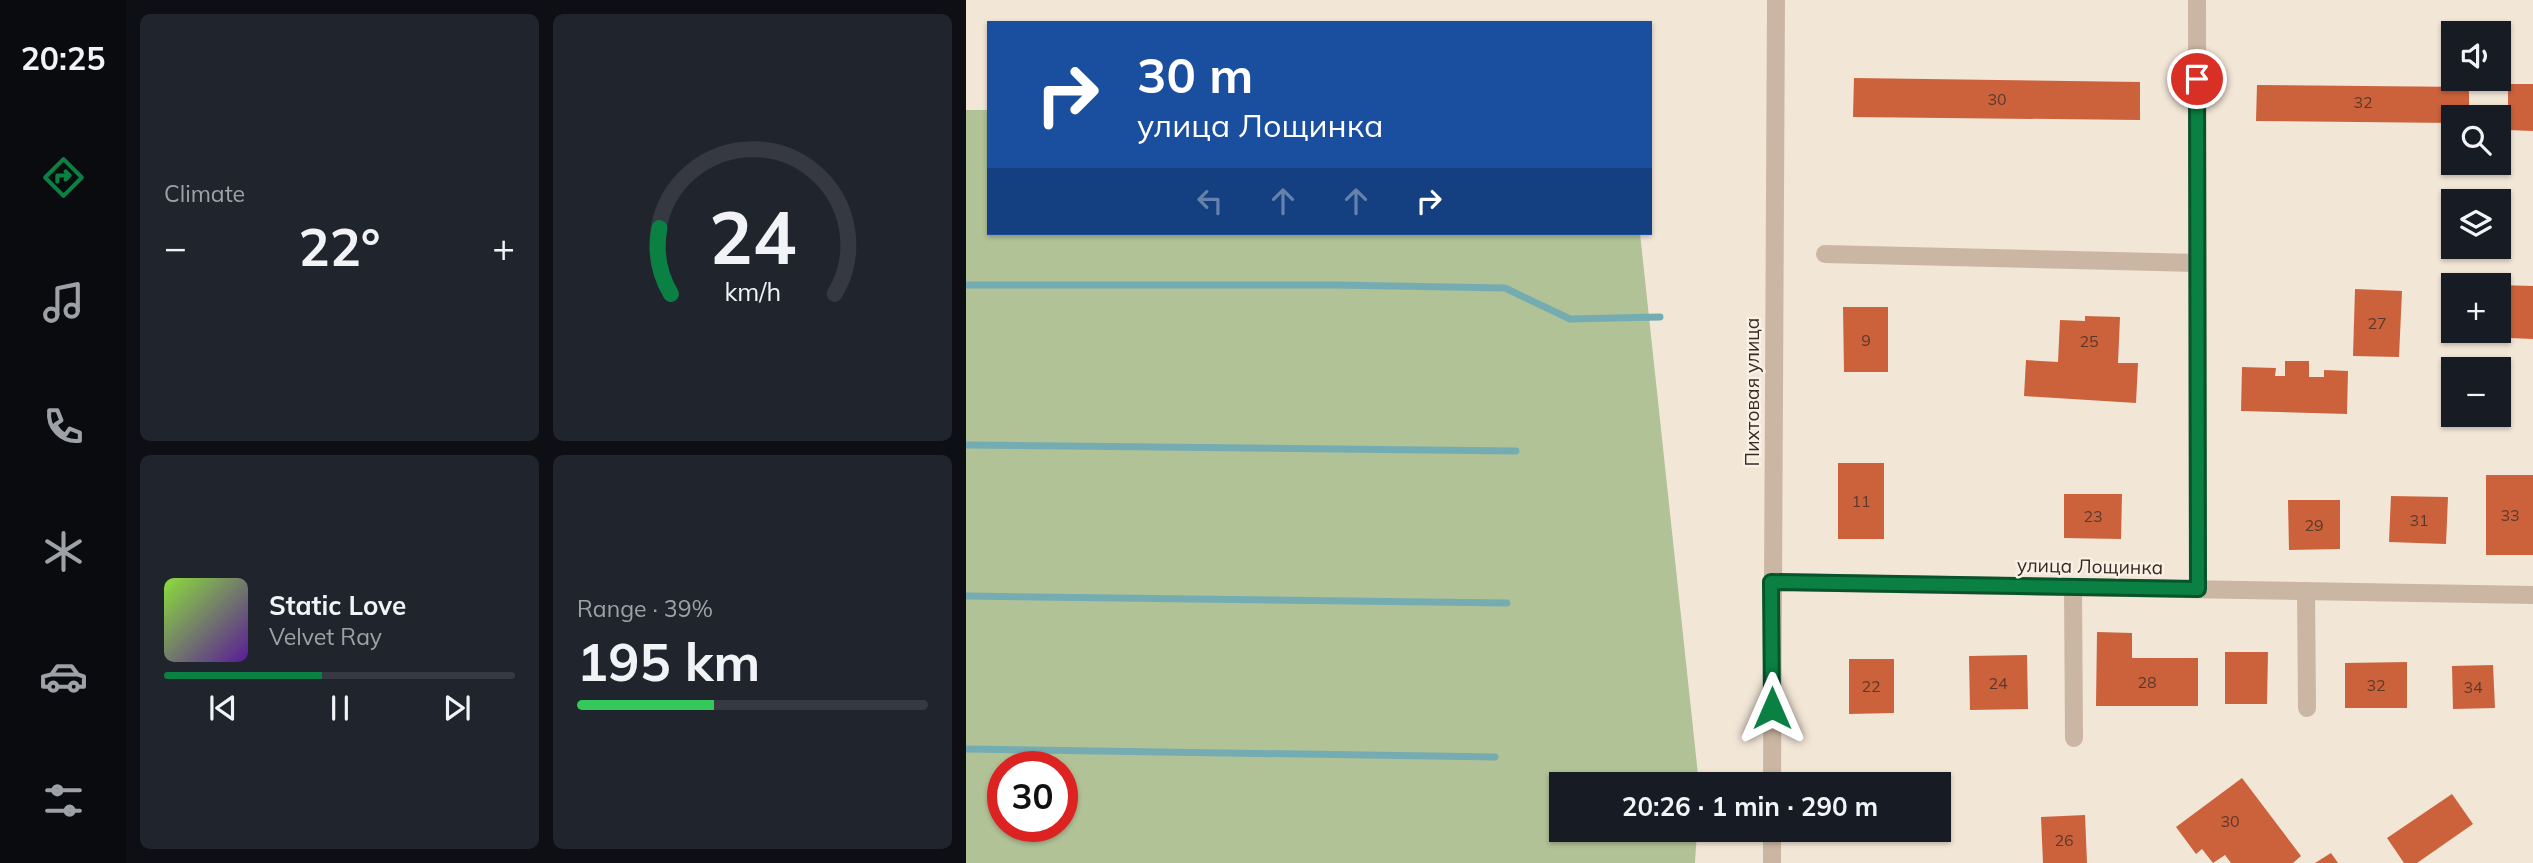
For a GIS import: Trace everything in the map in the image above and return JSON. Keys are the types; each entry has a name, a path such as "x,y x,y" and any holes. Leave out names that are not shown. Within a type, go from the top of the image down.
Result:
{"street":[{"name":"Пихтовая улица","path":"1772,772 1776,0"},
{"path":"2197,0 2198,589"},
{"path":"1825,254 2197,263"},
{"name":"улица Лощинка","path":"1771,582 2533,595"},
{"path":"2073,587 2074,738"},
{"path":"2305,591 2307,708"},
{"path":"1772,842 1772,863"}],"green space":[{"path":"966,110 987,110 987,235 1640,235 1698,772 1549,772 1549,842 1696,842 1695,863 966,863"}],"building":[{"path":"1854,78 2140,82 2140,120 1853,117"},
{"path":"2511,84 2533,84 2533,131 2511,130 2511,105 2508,105"},
{"path":"2257,85 2441,87 2441,91 2469,91 2469,105 2441,105 2441,123 2256,121"},
{"path":"2511,285 2533,286 2533,339 2511,338"},
{"path":"2355,289 2402,291 2399,357 2353,356"},
{"path":"1843,307 1888,307 1888,372 1844,372"},
{"path":"2085,316 2120,317 2118,363 2138,363 2136,403 2024,396 2026,360 2058,362 2060,320 2085,321"},
{"path":"2285,361 2309,361 2309,377 2324,377 2324,370 2348,371 2347,414 2241,411 2242,367 2276,368 2275,376 2285,376"},
{"path":"1838,463 1884,463 1884,539 1838,539"},
{"path":"2486,475 2533,475 2533,555 2486,555"},
{"path":"2064,494 2122,494 2121,539 2064,538"},
{"path":"2391,496 2448,497 2446,544 2389,542"},
{"path":"2288,500 2340,500 2340,549 2289,550"},
{"path":"2097,632 2132,633 2132,658 2198,658 2198,706 2096,706"},
{"path":"2225,652 2268,652 2267,704 2225,704"},
{"path":"2027,655 2028,709 1970,710 1969,656"},
{"path":"1849,659 1894,659 1894,713 1849,714"},
{"path":"2407,662 2407,708 2345,708 2345,663"},
{"path":"2493,665 2495,708 2453,709 2452,666"},
{"path":"2242,778 2301,856 2293,863 2231,863 2225,855 2213,863 2202,849 2196,854 2176,827"},
{"path":"2452,794 2473,824 2417,863 2404,863 2387,838"},
{"path":"2085,815 2087,863 2043,863 2041,817"},
{"path":"2331,853 2338,863 2315,863"}],"waterway":[{"path":"966,285 1505,288 1570,319 1660,317"},
{"path":"966,445 1516,451"},
{"path":"966,596 1507,603"},
{"path":"966,749 1495,757"}],"route":[{"path":"1772,708 1771,582 2198,589 2197,79"}]}
